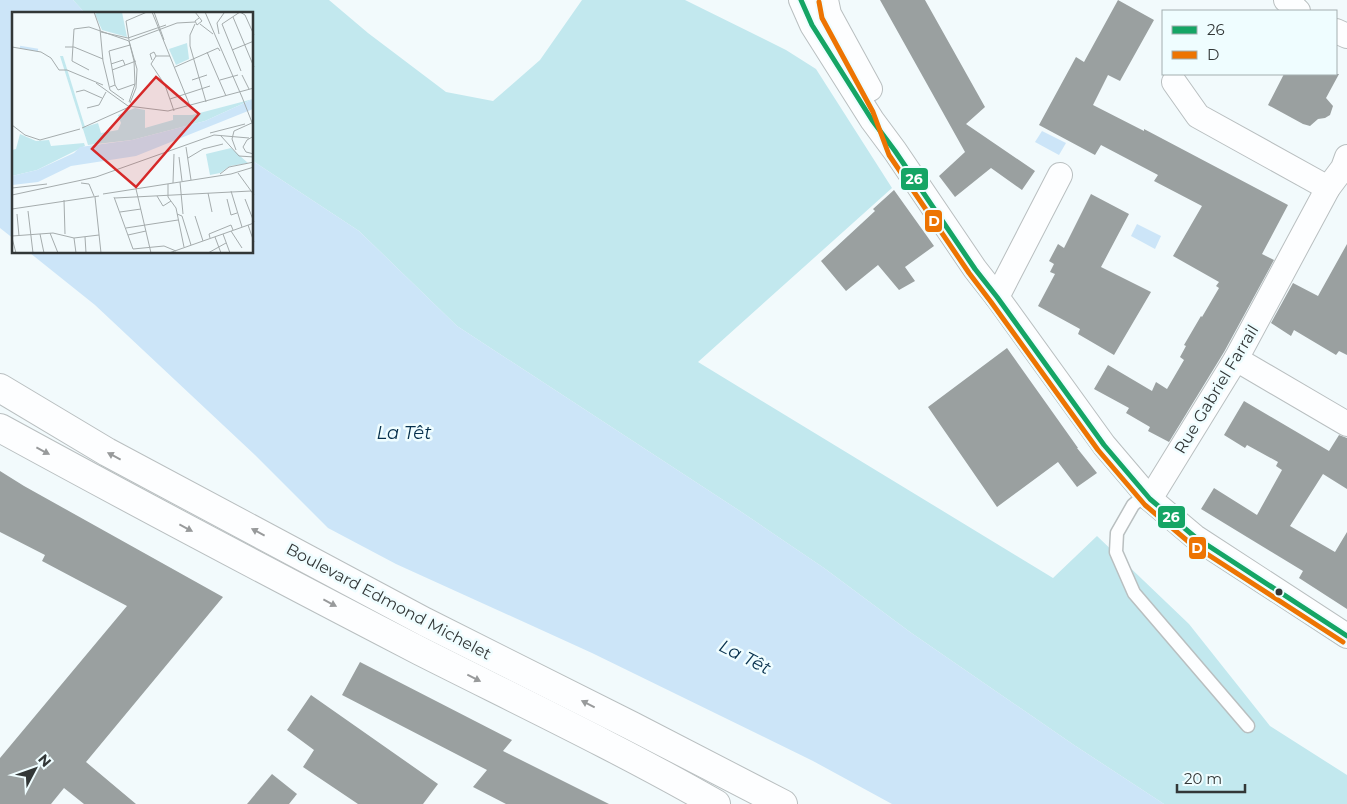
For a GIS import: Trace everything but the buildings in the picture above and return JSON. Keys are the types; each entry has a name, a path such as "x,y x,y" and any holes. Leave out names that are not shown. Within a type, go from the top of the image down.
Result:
{"highway":[{"name":"Boulevard Edmond Michelet","path":"0,388 107,452 279,544 426,622 783,804"},
{"name":"Boulevard Edmond Michelet","path":"0,428 409,645 673,780 716,804"},
{"path":"632,726 766,804"}],"street":[{"path":"800,0 812,25 872,120 975,270 997,297 1104,445 1148,496 1195,536 1347,636"},
{"path":"826,0 829,14 880,109 895,151"},
{"path":"1286,0 1297,10"},
{"path":"1174,82 1198,116 1328,188"},
{"name":"Rue Gabriel Farrail","path":"1148,496 1236,359 1328,188 1343,168 1347,157"},
{"path":"997,297 1060,175"},
{"path":"1236,359 1347,424"}],"lane":[{"path":"1148,496 1133,505 1116,533 1116,552 1134,593 1248,726"}],"shaded area":[{"path":"73,0 329,0 368,33 446,92 493,101 540,60 582,0 685,0 786,50 816,69 892,188 698,362 1053,578 1097,536 1189,624 1270,726 1347,775 1347,804 1164,804 1074,745 910,632 824,568 743,513 457,326 359,231 254,162 254,12 84,12"}],"water":[{"path":"0,0 73,0 84,12 12,12 12,237 0,228"},
{"path":"1042,131 1066,143 1059,155 1035,142"},
{"name":"La Têt","path":"254,162 359,231 457,326 743,513 824,568 910,632 1074,745 1164,804 892,804 813,761 592,653 396,564 328,528 255,455 95,305 31,254 254,254"},
{"path":"1137,224 1161,236 1155,249 1131,236"}],"transit line":[{"name":"26","path":"801,0 812,25 872,120 975,269 1104,445 1150,499 1195,537 1347,636"},
{"name":"D","path":"819,2 822,18 873,112 889,155 969,273 1098,450 1145,505 1190,543 1343,642"}]}
